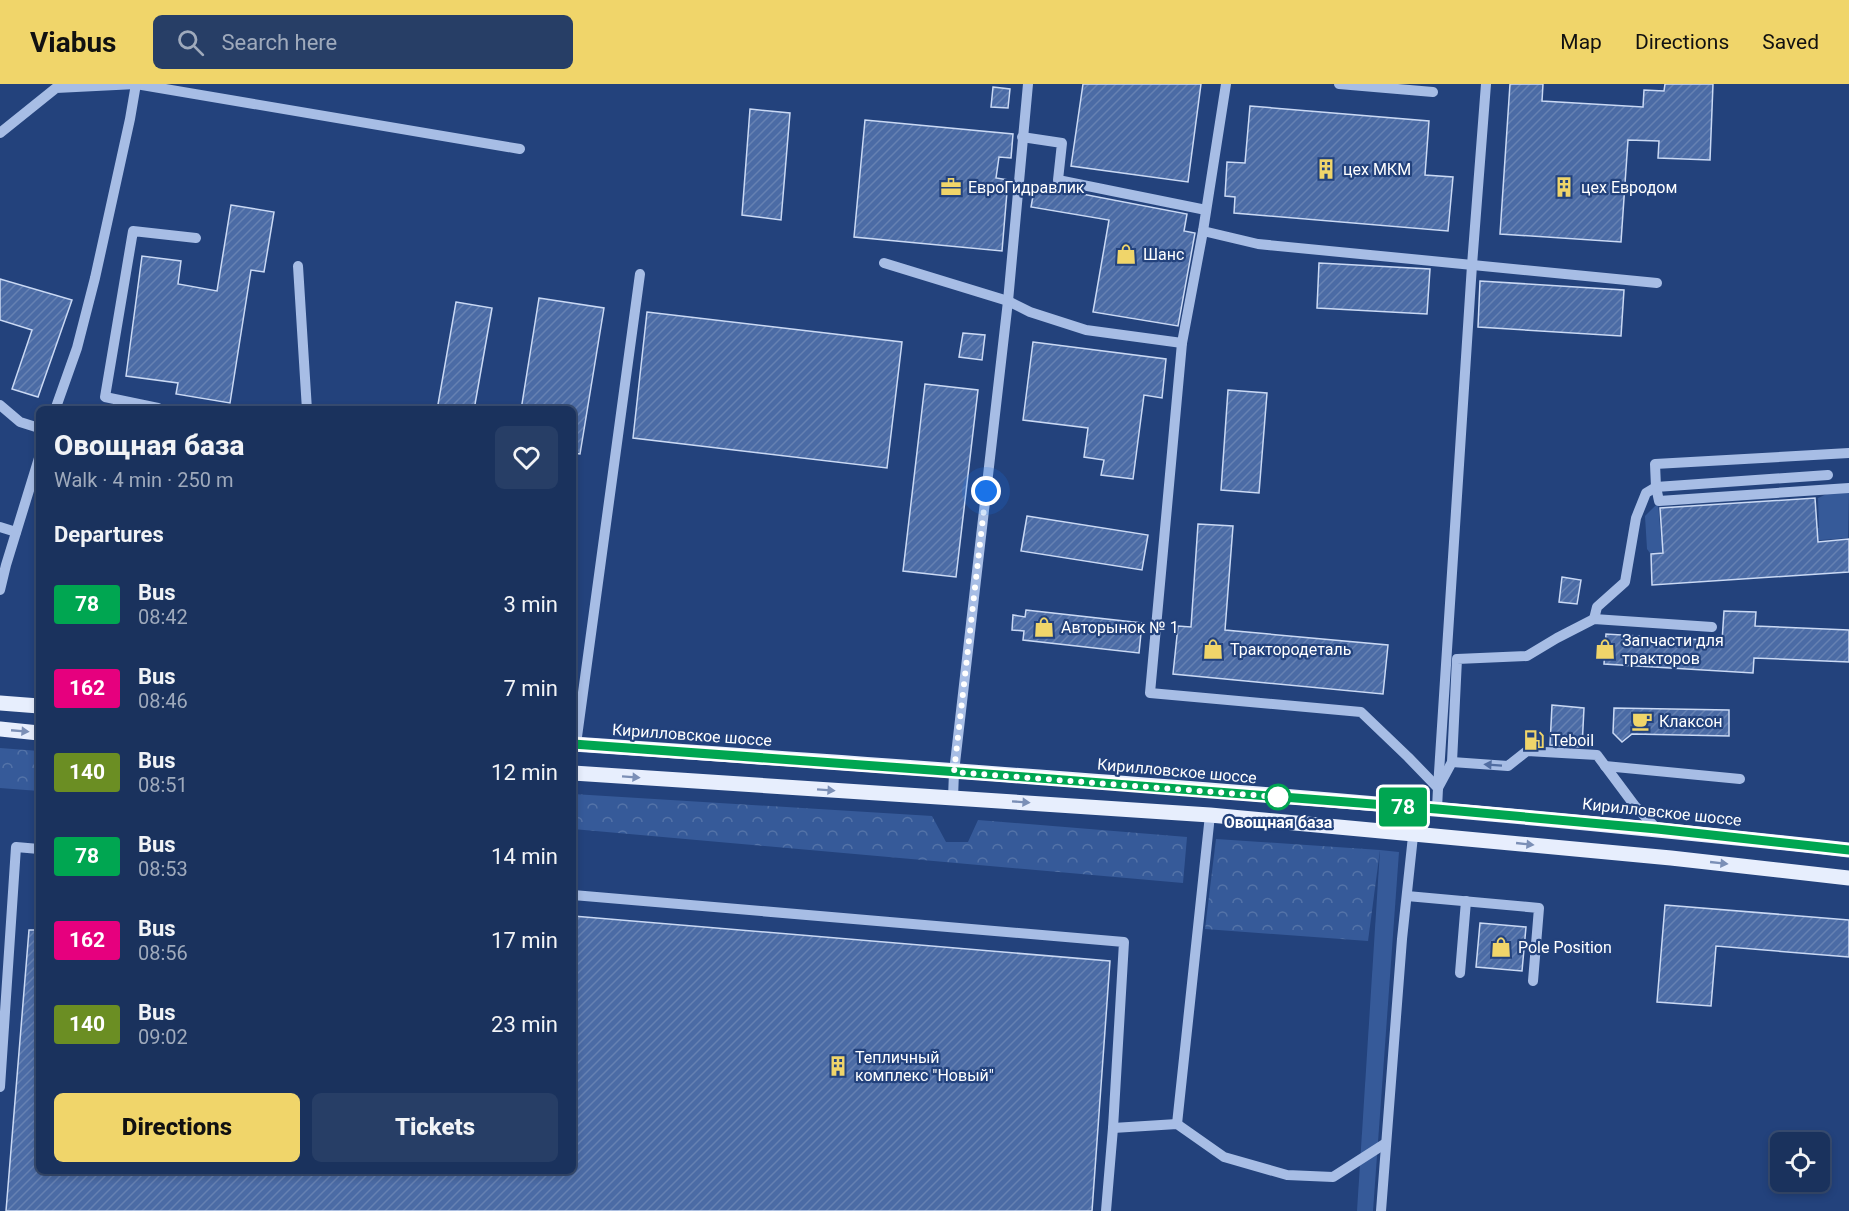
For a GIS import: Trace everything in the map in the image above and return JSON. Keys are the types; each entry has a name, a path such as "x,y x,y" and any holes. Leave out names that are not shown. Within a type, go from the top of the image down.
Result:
{"main road":[{"path":"0,703 36,706"},
{"path":"0,729 36,733"},
{"name":"Кирилловское шоссе","path":"576,744 1437,809 1657,829 1849,850"},
{"path":"576,773 1210,815 1413,833 1849,878"}],"street":[{"path":"56,406 77,348 95,278 136,84"},
{"path":"0,133 56,88 136,84 520,149"},
{"path":"953,798 954,772 1008,301 1028,84"},
{"path":"1226,84 1203,231 1182,343 1150,693 1361,712 1438,788"},
{"path":"1339,84 1433,92"},
{"path":"1437,809 1486,84"},
{"path":"1022,137 1062,143 1058,180 1206,210"},
{"path":"147,406 105,397 133,231 196,238"},
{"path":"1203,231 1258,244 1657,283"},
{"path":"884,263 1008,301 1030,312 1086,330 1182,343"},
{"path":"298,266 307,406"},
{"path":"576,737 640,274"},
{"path":"0,405 20,422 36,428"},
{"path":"1849,453 1655,464 1659,501 1849,488"},
{"path":"0,590 36,468"},
{"path":"1594,619 1596,607 1625,582 1636,518 1646,493 1656,488 1828,475"},
{"path":"0,527 16,532"},
{"path":"1438,788 1452,762 1457,659 1527,656 1594,619 1712,627"},
{"path":"1452,762 1508,766 1527,751 1597,754 1635,806 1657,829"},
{"path":"1605,766 1740,779"},
{"path":"1381,1211 1402,939 1416,808"},
{"path":"1177,1124 1210,815"},
{"path":"0,1087 16,847 36,849"},
{"path":"576,895 1124,942 1106,1211"},
{"path":"1407,896 1539,908 1533,981"},
{"path":"1460,973 1466,901"},
{"path":"1113,1128 1177,1124 1224,1156 1287,1175 1333,1177 1386,1143"}],"green space":[{"path":"1849,492 1848,538 1650,553 1647,549 1645,516 1658,503 1661,538 1819,528 1818,498 1829,493"},
{"path":"0,748 36,751 36,791 0,788"},
{"path":"576,794 932,816 946,842 968,842 978,820 1187,837 1183,883 576,829"},
{"path":"1216,839 1380,850 1368,941 1205,929"},
{"path":"1380,850 1399,852 1373,1211 1357,1211"}],"building":[{"path":"1083,84 1201,84 1188,182 1071,166"},
{"name":"цех Евродом","path":"1510,84 1543,84 1542,101 1643,107 1644,90 1664,91 1665,84 1713,84 1710,160 1658,158 1659,141 1628,140 1621,242 1500,234"},
{"path":"993,87 1010,89 1008,108 991,107"},
{"name":"цех МКМ","path":"1250,106 1429,121 1425,175 1453,177 1448,231 1234,213 1235,197 1225,196 1227,162 1245,163"},
{"path":"750,109 790,113 781,220 742,215"},
{"name":"ЕвроГидравлик","path":"865,120 1013,134 1011,158 999,157 996,178 1008,180 1002,251 854,237"},
{"path":"1035,185 1187,214 1184,231 1195,233 1178,326 1093,312 1109,220 1031,207"},
{"path":"231,205 274,212 264,272 251,270 230,403 176,394 178,383 126,376 142,256 181,261 178,284 217,291"},
{"path":"1319,263 1430,269 1427,314 1317,308"},
{"path":"0,279 72,300 38,397 12,389 32,330 0,320"},
{"path":"1480,281 1624,290 1621,336 1478,327"},
{"path":"539,298 604,308 580,454 576,453 576,406 522,406"},
{"path":"456,302 492,308 475,406 438,406"},
{"path":"647,312 902,342 887,468 633,438"},
{"path":"963,333 985,335 982,360 959,357"},
{"path":"1033,342 1166,359 1162,398 1144,395 1133,479 1101,475 1104,460 1084,457 1088,428 1023,420"},
{"path":"925,384 978,390 956,577 903,571"},
{"path":"1228,390 1267,393 1259,493 1221,490"},
{"path":"1815,498 1818,542 1849,539 1849,572 1652,585 1651,554 1663,553 1660,508"},
{"path":"1027,516 1148,535 1142,570 1021,551"},
{"path":"1198,524 1233,526 1225,630 1388,645 1383,694 1173,674 1178,626 1191,627"},
{"path":"1562,577 1581,580 1577,604 1559,602"},
{"path":"1026,610 1142,623 1139,653 1023,640 1024,631 1012,630 1013,615 1025,617"},
{"path":"1724,611 1756,612 1755,626 1849,630 1849,662 1754,658 1753,673 1604,664 1606,634 1722,641"},
{"path":"1552,705 1584,708 1582,747 1550,745"},
{"path":"1614,708 1729,710 1729,736 1632,734 1622,742 1613,733"},
{"path":"1665,905 1849,920 1849,957 1716,946 1711,1006 1657,1002"},
{"name":"Тепличный комплекс \"Новый\"","path":"576,916 1110,961 1092,1211 6,1211 29,930 36,930 36,1174 576,1174"},
{"name":"Pole Position","path":"1480,923 1526,927 1522,971 1476,967"}],"bus line":[{"name":"78","path":"576,744 1437,809 1657,829 1849,850"}],"place":[{"name":"цех МКМ","path":"1326,169"},
{"name":"ЕвроГидравлик","path":"951,187"},
{"name":"цех Евродом","path":"1564,187"},
{"name":"Шанс","path":"1126,254"},
{"name":"Авторынок № 1","path":"1044,627"},
{"name":"Трактородеталь","path":"1213,649"},
{"name":"Запчасти для тракторов","path":"1605,649"},
{"name":"Клаксон","path":"1642,721"},
{"name":"Teboil","path":"1534,740"},
{"name":"Овощная база","path":"1278,797"},
{"name":"Pole Position","path":"1501,947"},
{"name":"Тепличный комплекс \"Новый\"","path":"838,1066"}],"route":[{"path":"986,491 954,772 1278,797"}]}
